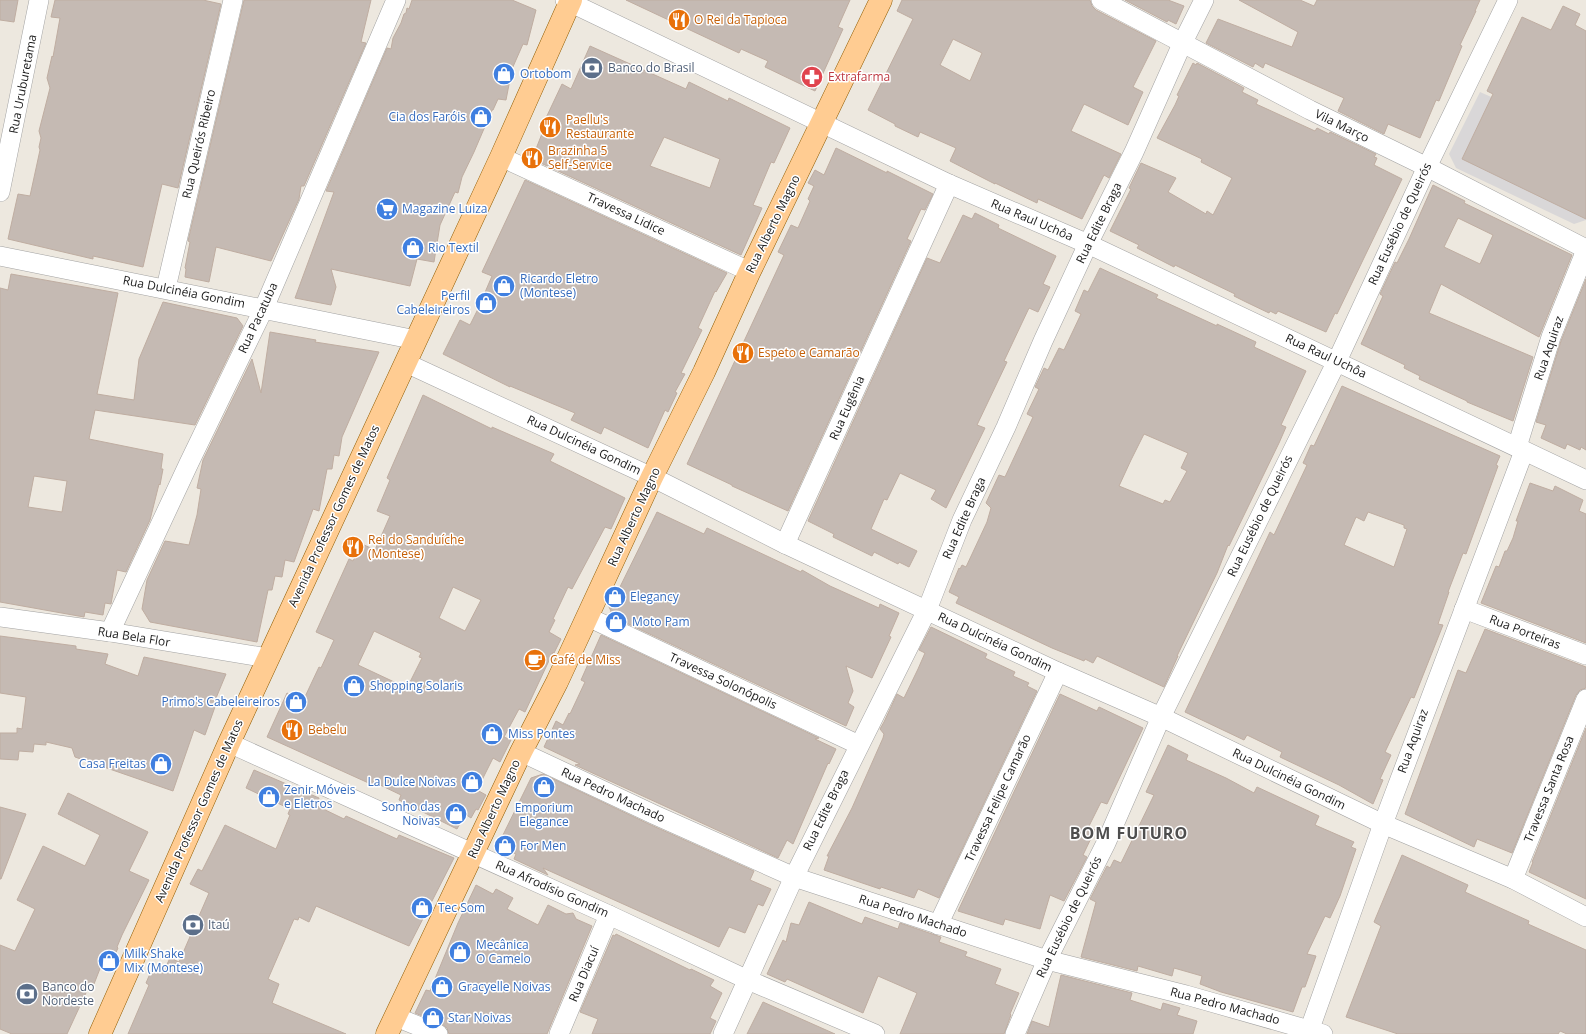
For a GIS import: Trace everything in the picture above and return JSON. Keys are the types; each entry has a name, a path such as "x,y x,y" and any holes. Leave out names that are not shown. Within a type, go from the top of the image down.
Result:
{"main road":[{"name":"Rua Alberto Magno","path":"391,1025 520,752 557,682 652,477 704,372 749,273 881,0"},
{"name":"Avenida Professor Gomes de Matos","path":"100,1034 229,743 501,157 569,1"}],"street":[{"name":"Rua Uruburetama","path":"0,192 39,0"},
{"name":"Rua Queirós Ribeiro","path":"166,288 233,0"},
{"name":"Rua Pacatuba","path":"110,632 264,308 342,130 396,0"},
{"name":"Vila Março","path":"1101,0 1182,44 1310,110 1427,167 1586,249"},
{"name":"Rua Edite Braga","path":"722,1034 794,877 858,745 927,610 962,520 1006,427 1043,341 1088,244 1134,152 1182,44 1204,0"},
{"name":"Rua Eusébio de Queirós","path":"1015,1034 1047,960 1106,843 1161,717 1337,361 1427,167 1508,0"},
{"name":"Rua Raul Uchôa","path":"569,1 949,184 1088,244 1586,480"},
{"name":"Travessa Lidice","path":"501,157 740,267 749,273"},
{"name":"Rua Eugênia","path":"785,544 949,184"},
{"name":"Rua Aquiraz","path":"1314,1033 1383,824 1464,609 1520,449 1551,337 1586,249"},
{"name":"Rua Dulcinéia Gondim","path":"0,256 166,288 416,340"},
{"name":"Rua Dulcinéia Gondim","path":"406,363 652,477 785,544 1058,672 1161,717 1383,824 1513,879 1586,917"},
{"name":"Rua Porteiras","path":"1464,609 1586,655"},
{"name":"Rua Bela Flor","path":"0,617 110,632 268,658"},
{"name":"Travessa Solonópolis","path":"588,617 858,745"},
{"name":"Travessa Felipe Camarão","path":"938,925 1058,672"},
{"name":"Travessa Santa Rosa","path":"1513,879 1586,699"},
{"name":"Rua Afrodísio Gondim","path":"229,743 609,915 748,980 875,1034"},
{"name":"Rua Pedro Machado","path":"520,752 655,815 794,877 1047,960 1186,995 1314,1033"},
{"name":"Rua Diacuí","path":"559,1034 609,915"},
{"path":"391,1025 438,1034"}],"shaded area":[{"path":"1480,92 1586,139 1586,220 1574,224 1456,168 1449,154"}],"building":[{"path":"0,0 18,0 14,22 0,20"},
{"path":"55,0 203,0 221,4 178,188 162,184 143,267 93,256 93,259 8,239 18,194 30,196 40,150 39,147 41,138 39,131 50,88 47,78 52,56 53,57 60,18 51,17"},
{"path":"244,0 371,0 361,42 366,43 304,186 301,186 299,199 271,261 216,247 209,282 185,277 185,268 190,242 188,241"},
{"path":"412,0 512,0 536,10 527,45 523,44 512,69 506,100 498,99 492,110 462,177 458,193 455,192 440,225 434,262 417,259 410,286 331,269 336,287 331,305 295,298 334,192 326,191 387,48 391,49 393,38 404,14 406,13 407,8 409,9"},
{"path":"626,0 850,0 838,27 843,29 815,91 765,67 768,61 741,49 739,53"},
{"path":"902,0 1090,0 1092,6 1096,10 1156,41 1133,87 1143,92 1128,125 1084,104 1071,131 1121,154 1109,178 1104,175 1082,219 1038,199 1037,203 995,184 950,161 956,148 920,132 918,137 895,126 895,124 868,110 913,19 897,11","holes":["953,39 982,53 970,81 940,65"]},
{"path":"1125,0 1168,0 1184,6 1176,24 1168,20 1167,22"},
{"path":"1239,0 1300,0 1314,6 1317,0 1480,0 1460,45 1462,46 1439,101 1436,100 1420,138 1388,124 1384,134 1338,111 1344,98 1265,63 1263,68 1255,63 1253,67 1206,43 1218,19 1292,47 1298,32"},
{"path":"1563,6 1580,14 1575,25 1586,31 1586,219 1462,159 1493,94 1487,91 1522,17 1551,30"},
{"path":"590,46 686,89 689,82 728,101 729,98 790,128 774,163 771,162 753,205 762,208 741,255 532,159 547,121 545,120 562,84 571,89","holes":["664,137 720,159 710,188 650,166"]},
{"path":"1193,63 1196,65 1197,63 1244,88 1242,92 1258,100 1256,104 1315,131 1317,128 1329,134 1330,132 1376,154 1374,157 1377,158 1374,165 1402,179 1337,314 1335,313 1326,332 1278,311 1276,314 1270,311 1269,313 1234,296 1235,294 1175,265 1174,267 1137,248 1139,245 1110,231 1131,189 1129,188 1141,163 1176,178 1168,192 1206,214 1207,211 1213,215 1232,178 1201,162 1202,159 1157,138 1175,105 1179,96 1177,95"},
{"path":"836,148 933,194 925,210 921,209 907,239 911,241 788,511 687,464 784,255 778,252 791,225 798,228 810,201 808,199 814,186 808,183 815,170 824,175"},
{"path":"525,180 727,273 716,292 715,291 698,328 702,330 681,373 685,374 675,392 677,393 668,412 665,410 648,448 604,427 601,434 571,420 575,413 510,387 443,354 460,320 470,325 484,297 492,276 482,272"},
{"path":"1433,185 1465,201 1464,203 1572,255 1539,337 1441,284 1429,313 1533,357 1513,421 1467,402 1419,379 1420,376 1404,368 1405,365 1361,344 1383,296 1380,294 1395,262 1397,263","holes":["1458,218 1493,235 1480,264 1444,247"]},
{"path":"975,213 999,225 998,228 1056,256 1043,284 1050,287 1038,312 1029,308 1004,361 1007,362 977,425 985,428 946,508 931,499 936,490 900,473 887,500 884,499 871,529 917,551 909,567 899,562 898,564 874,552 872,556 833,537 834,534 808,521 927,258 940,263 963,215 972,219"},
{"path":"1100,268 1158,295 1156,298 1256,342 1254,347 1306,371 1281,425 1286,427 1279,443 1229,546 1228,545 1217,573 1177,656 1164,687 1097,656 1093,663 1085,659 1084,661 1052,648 956,603 959,597 949,592 959,568 960,569 962,565 966,567 987,522 991,508 986,503 999,475 1005,477 1033,417 1027,414 1039,389 1035,387 1044,368 1048,370 1059,348 1064,350 1081,314 1075,311 1084,290 1088,292","holes":["1144,434 1188,453 1181,468 1187,471 1170,502 1165,500 1163,504 1119,486"]},
{"path":"11,274 118,293 97,394 134,400 139,359 163,302 237,318 243,326 195,425 95,410 89,439 163,454 161,469 163,469 160,485 159,484 150,520 126,572 117,570 111,604 105,603 103,615 85,612 84,617 0,602 0,288 8,290","holes":["34,476 67,481 62,512 28,507"]},
{"path":"1586,279 1586,450 1581,447 1580,450 1567,444 1565,449 1541,438 1546,425 1536,422 1561,341"},
{"path":"270,332 316,340 315,342 379,352 342,437 339,456 334,455 332,469 327,469 319,511 313,509 294,562 285,560 282,577 275,576 272,590 268,590 257,642 150,622 142,609 147,580 165,541 189,545 197,515 201,489 197,488 203,460 252,359 261,393"},
{"path":"1342,386 1500,456 1496,465 1498,466 1466,554 1463,553 1448,592 1438,624 1443,625 1414,698 1411,697 1385,752 1391,755 1380,779 1383,780 1373,804 1339,785 1280,757 1282,752 1247,735 1244,740 1185,712 1270,532 1274,535 1307,465 1303,463 1311,445 1314,446","holes":["1368,512 1404,525 1404,528 1407,529 1394,567 1344,545 1356,517 1364,521"]},
{"path":"423,395 492,429 492,427 554,454 550,461 625,498 611,529 605,527 572,589 568,587 553,619 555,620 549,632 561,639 554,653 553,652 525,712 519,709 504,737 511,740 500,762 493,758 477,790 486,795 478,810 476,809 471,818 465,814 457,829 399,800 401,795 374,782 373,785 267,737 287,693 303,701 334,640 316,632 349,559 353,561 362,544 375,550 390,516 377,511 390,480 387,478","holes":["453,587 481,600 465,631 439,618","374,631 421,653 419,657 422,658 407,688 358,665"]},
{"path":"1530,483 1553,491 1555,486 1583,500 1579,511 1586,514 1586,643 1481,603 1496,566 1499,567 1505,551 1507,551 1513,538 1518,521 1516,521"},
{"path":"657,512 704,534 707,528 801,572 802,570 830,586 879,608 880,604 899,613 889,636 891,637 872,678 846,666 853,691 848,703 854,707 846,726 609,615 611,611 607,603 615,597"},
{"path":"931,627 987,654 985,658 1015,672 1013,676 1029,683 1027,686 1037,691 939,898 918,889 914,898 881,887 880,889 824,870 829,856 827,856 852,808 883,738 884,734 880,729 897,694 904,698 925,653 919,650"},
{"path":"1485,629 1586,667 1586,688 1580,690 1576,695 1512,853 1477,839 1474,847 1405,814 1458,670 1466,673"},
{"path":"601,635 819,738 815,739 836,749 829,764 828,763 793,844 787,840 778,858 575,765 580,764 544,747 556,721 563,725 569,713 570,714 585,682 581,680"},
{"path":"0,636 76,646 76,649 108,654 105,664 138,676 144,657 226,674 214,703 216,704 205,735 194,730 173,791 75,757 72,748 46,742 46,745 34,744 33,752 19,751 18,760 0,759 0,733 17,733 17,728 22,729 26,697 0,693"},
{"path":"1060,694 1097,711 1099,707 1143,728 1107,804 1101,802 1089,826 1095,830 1083,855 1087,857 1064,901 1050,895 1040,929 1005,919 1003,925 958,911"},
{"path":"1586,728 1586,899 1529,872"},
{"path":"1168,745 1188,755 1186,760 1226,778 1254,793 1257,787 1319,816 1315,825 1354,842 1351,847 1356,849 1340,896 1330,918 1325,916 1307,954 1316,956 1305,987 1302,987 1293,1012 1221,992 1200,984 1202,976 1174,968 1172,976 1138,966 1137,971 1081,957 1096,902 1090,899 1107,866 1110,868 1114,860 1121,863 1154,795 1146,792"},
{"path":"254,770 319,798 317,806 344,819 346,816 397,839 399,835 454,858 409,946 316,906 309,922 299,917 298,920 294,919 268,979 279,984 272,1003 346,1034 128,1034 149,985 146,983 152,969 163,973 170,958 179,962 209,893 190,884 198,869 202,871 225,825 276,849 290,815 288,814 290,809 246,788"},
{"path":"543,774 651,825 754,871 750,880 771,889 763,906 758,904 745,933 729,927 719,947 543,868 548,875 514,859 516,854 503,848 500,841 531,778"},
{"path":"68,793 148,832 129,871 149,880 122,935 108,970 101,966 94,984 91,982 67,1034 12,1034 0,1029 0,945 15,951 35,909 17,900 43,846 85,866 100,835 58,814"},
{"path":"0,807 26,814 1,879 0,879"},
{"path":"1402,855 1468,885 1465,892 1529,921 1528,924 1586,950 1586,1034 1567,1034 1560,1031 1558,1034 1398,1034 1346,1017 1381,926 1374,922"},
{"path":"476,885 493,894 496,889 513,898 507,909 538,925 548,905 566,914 573,913 576,919 592,926 547,1034 449,1034 447,1028 442,1024 415,1013 426,990 430,991 458,923"},
{"path":"809,902 862,924 865,917 898,929 900,923 941,937 939,942 967,952 965,956 1001,969 995,984 1019,993 1010,1014 1011,1015 1004,1034 900,1034 917,993 878,976 863,1013 787,979 785,982 767,974 783,940 786,942 791,923 799,925"},
{"path":"616,934 714,980 710,986 722,993 710,1018 716,1021 710,1034 592,1034 598,1019 580,1012 613,935 615,936"},
{"path":"1061,975 1132,993 1130,1000 1161,1010 1163,1003 1180,1008 1177,1015 1197,1021 1193,1034 1027,1034 1032,1021 1049,1027"},
{"path":"763,1002 835,1034 747,1034"}],"place":[{"name":"O Rei da Tapioca","path":"679,20"},
{"name":"Banco do Brasil","path":"592,68"},
{"name":"Ortobom","path":"504,74"},
{"name":"Extrafarma","path":"812,77"},
{"name":"Cia dos Faróis","path":"481,117"},
{"name":"Paellu's Restaurante","path":"550,127"},
{"name":"Brazinha 5 Self-Service","path":"532,158"},
{"name":"Magazine Luiza","path":"387,209"},
{"name":"Rio Textil","path":"413,248"},
{"name":"Ricardo Eletro (Montese)","path":"504,286"},
{"name":"Perfil Cabeleireiros","path":"486,303"},
{"name":"Espeto e Camarão","path":"743,353"},
{"name":"Rei do Sanduíche (Montese)","path":"353,547"},
{"name":"Elegancy","path":"615,597"},
{"name":"Moto Pam","path":"616,622"},
{"name":"Café de Miss","path":"535,660"},
{"name":"Shopping Solaris","path":"354,686"},
{"name":"Primo's Cabeleireiros","path":"296,702"},
{"name":"Bebelu","path":"292,730"},
{"name":"Miss Pontes","path":"492,734"},
{"name":"Casa Freitas","path":"161,764"},
{"name":"La Dulce Noivas","path":"472,782"},
{"name":"Emporium Elegance","path":"544,787"},
{"name":"Zenir Móveis e Eletros","path":"269,797"},
{"name":"Sonho das Noivas","path":"456,814"},
{"name":"For Men","path":"505,846"},
{"name":"Tec Som","path":"422,908"},
{"name":"Itaú","path":"193,925"},
{"name":"Mecânica O Camelo","path":"460,952"},
{"name":"Milk Shake Mix (Montese)","path":"109,961"},
{"name":"Gracyelle Noivas","path":"442,987"},
{"name":"Banco do Nordeste","path":"27,994"},
{"name":"Star Noivas","path":"433,1018"}],"district":[{"name":"BOM FUTURO","path":"1129,833"}]}
